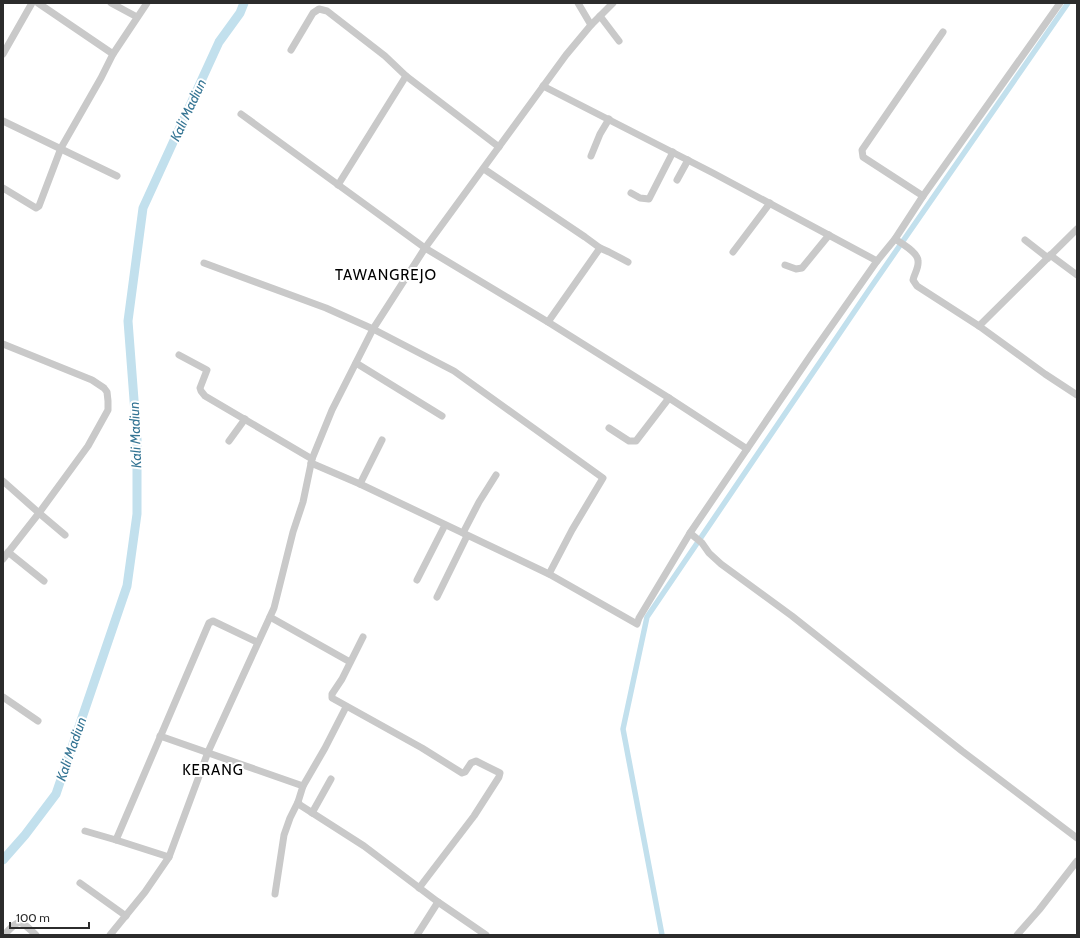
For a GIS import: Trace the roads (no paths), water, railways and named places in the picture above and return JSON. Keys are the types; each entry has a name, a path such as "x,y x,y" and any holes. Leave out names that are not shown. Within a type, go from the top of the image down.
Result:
{"street":[{"path":"3,54 32,3"},
{"path":"38,3 113,54"},
{"path":"111,3 137,16"},
{"path":"3,188 38,208 61,148 113,54 147,3"},
{"path":"578,3 592,25"},
{"path":"110,935 145,892 169,857 208,752 277,599 303,502 312,461 332,410 373,329 425,248 543,86 566,55 613,3"},
{"path":"178,355 207,370 200,388 202,393 312,461 549,574 637,624 639,618 691,534 747,449 877,261 896,239 923,196 1060,3"},
{"path":"292,50 313,13 319,9 323,10 344,23 385,56 406,76 499,147"},
{"path":"600,16 619,41"},
{"path":"923,196 863,157 862,150 943,32"},
{"path":"338,185 406,76"},
{"path":"543,86 688,160 877,261"},
{"path":"242,114 425,248 548,322 747,449"},
{"path":"591,156 600,134 609,119"},
{"path":"3,121 117,176"},
{"path":"630,192 640,198 649,199 672,152"},
{"path":"677,180 688,160"},
{"path":"484,169 586,237 600,248 628,262"},
{"path":"733,252 770,203"},
{"path":"979,326 1077,229"},
{"path":"785,265 796,270 802,268 828,235"},
{"path":"896,239 917,256 917,268 913,280 915,284 979,326 1045,374 1077,395"},
{"path":"1025,240 1077,276"},
{"path":"548,322 600,248"},
{"path":"204,263 326,308 373,329 454,371 603,478 572,530 549,574"},
{"path":"3,344 92,380 104,388 107,392 108,402 108,410 88,446 3,559"},
{"path":"356,364 442,416"},
{"path":"609,428 629,441 636,441 669,398"},
{"path":"229,441 245,419"},
{"path":"360,484 382,440"},
{"path":"437,597 479,502 496,475"},
{"path":"3,481 65,535"},
{"path":"418,580 445,525"},
{"path":"691,534 702,543 709,553 721,564 792,616 962,751 1077,838"},
{"path":"8,552 44,581"},
{"path":"270,617 350,662"},
{"path":"116,840 160,736 211,622 213,621 257,642"},
{"path":"363,637 342,679 331,696 332,698 422,748 462,773 476,761 500,773 499,777 474,816 419,888"},
{"path":"3,697 38,721"},
{"path":"274,894 284,835 290,818 298,802 303,786 346,707"},
{"path":"160,736 303,786"},
{"path":"312,813 331,779"},
{"path":"298,802 300,805 364,846 438,902 486,935"},
{"path":"85,831 169,857"},
{"path":"1017,935 1039,910 1077,861"},
{"path":"80,883 126,916"},
{"path":"417,935 438,902"},
{"path":"4,935 14,924 20,922 26,925 36,935"}],"waterway":[{"name":"Kali Madiun","path":"3,860 25,835 56,794 127,586 137,514 137,439 128,321 143,208 219,42 240,13 244,3"},
{"path":"662,935 623,729 647,617 869,290 1068,3"}],"district":[{"name":"TAWANGREJO","path":"386,275"},
{"name":"KERANG","path":"213,770"}]}
